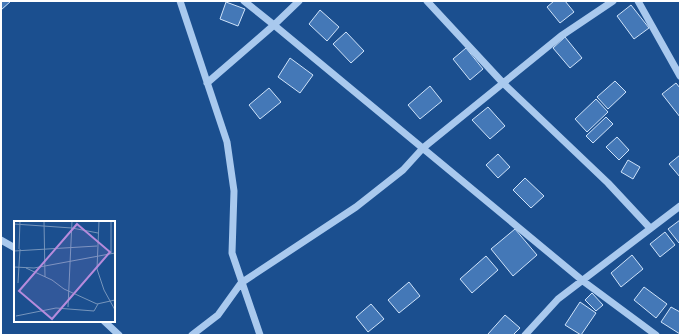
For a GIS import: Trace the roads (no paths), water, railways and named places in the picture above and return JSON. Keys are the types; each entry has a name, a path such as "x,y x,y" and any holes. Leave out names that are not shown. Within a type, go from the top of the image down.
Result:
{"street":[{"path":"180,1 227,142 234,190 232,253 260,335"},
{"path":"244,1 274,24 583,281 656,335"},
{"path":"207,83 299,1"},
{"path":"427,1 503,83 608,183 650,228"},
{"path":"192,335 218,315 241,283 356,207 403,170 422,148 561,36 613,1"},
{"path":"638,1 680,76"},
{"path":"526,335 558,299 680,206"},
{"path":"1,240 14,247"},
{"path":"105,322 118,335"}]}
